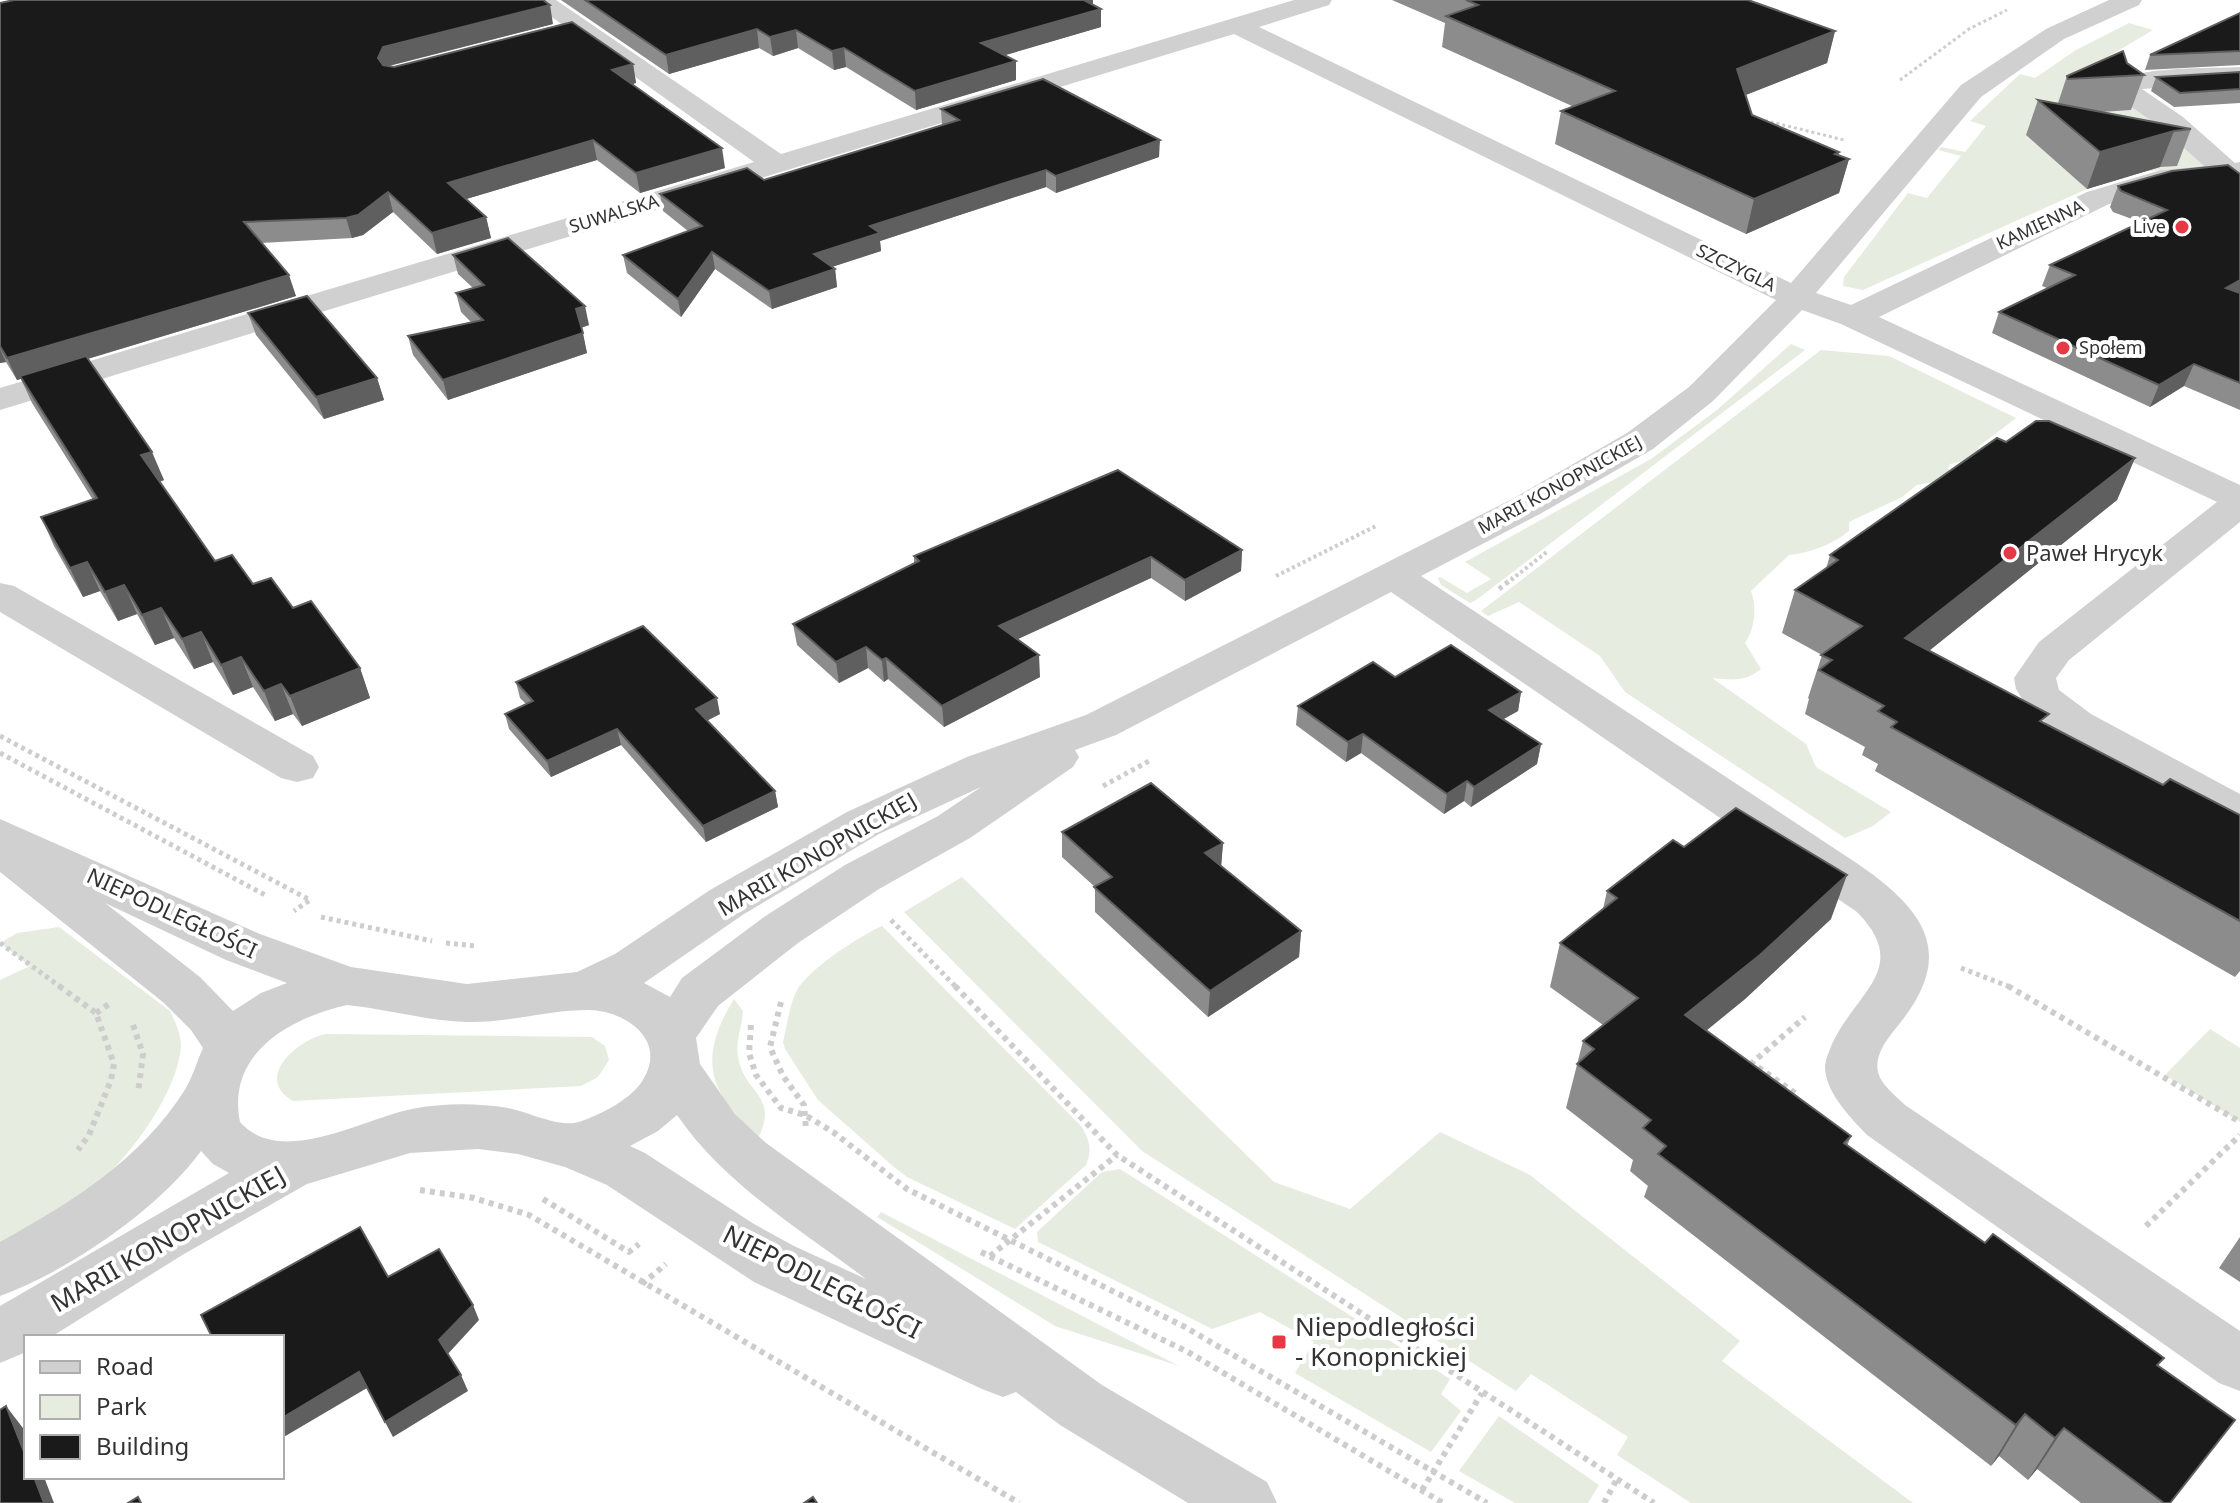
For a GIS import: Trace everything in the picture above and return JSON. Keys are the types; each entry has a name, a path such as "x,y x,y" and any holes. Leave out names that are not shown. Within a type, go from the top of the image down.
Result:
{"street":[{"path":"540,0 778,165"},
{"name":"SUWALSKA","path":"0,399 1320,0"},
{"name":"MARII KONOPNICKIEJ","path":"589,988 633,967 727,902 863,823 983,768 1101,725 1565,486 1640,441 1731,368 1971,91 2055,34 2130,0"},
{"name":"SZCZYGLA","path":"1237,26 1795,297 1853,317 2240,501"},
{"path":"550,36 580,28"},
{"path":"2234,172 2126,90 2127,86 2137,81 2240,75"},
{"name":"KAMIENNA","path":"1853,317 2098,198 2161,179 2234,172"},
{"path":"2240,501 2054,651 2035,678 2044,700 2076,724 2240,814"},
{"path":"1393,575 1825,865 1886,910 1907,948 1906,965 1899,985 1859,1041 1851,1062 1858,1086 1886,1120 2240,1364"},
{"path":"0,595 297,767"},
{"name":"MARII KONOPNICKIEJ","path":"571,1145 605,1134 659,1100 669,1085 673,1052 700,992 781,930 862,877 966,820 1101,725"},
{"name":"NIEPODLEGŁOŚCI","path":"0,835 243,947 347,986"},
{"name":"NIEPODLEGŁOŚCI","path":"0,846 182,990 209,1016 220,1070"},
{"path":"0,1271 85,1223 157,1165 252,1024 271,1011 314,993 347,986 465,1003 515,1001 589,988"},
{"name":"NIEPODLEGŁOŚCI","path":"589,988 635,1000 662,1021 673,1052 716,1129 747,1159 1081,1405 1245,1503"},
{"path":"220,1070 212,1119 224,1142 249,1159 271,1164 295,1164"},
{"name":"NIEPODLEGŁOŚCI","path":"295,1164 407,1132 438,1127 498,1128 571,1145 626,1169 734,1241 787,1270 1081,1405"},
{"name":"MARII KONOPNICKIEJ","path":"0,1337 164,1237 295,1164"}],"path":[{"path":"1900,80 1969,29 2015,7"},
{"path":"1758,119 1844,140"},
{"path":"0,736 310,900 294,911"},
{"path":"0,753 269,897"},
{"path":"1092,792 1158,755"},
{"path":"282,904 294,911 436,942 485,947"},
{"path":"882,910 1117,1155 1654,1503"},
{"path":"0,943 96,1013 108,1041 114,1064 111,1080 89,1135 70,1161"},
{"path":"784,987 770,1047 783,1076 804,1105 808,1135"},
{"path":"2020,991 2240,1122"},
{"path":"752,1018 749,1053 756,1075 781,1108 805,1115 833,1132 907,1189 1185,1327 1487,1503"},
{"path":"747,1159 774,1132 781,1108"},
{"path":"2104,1271 2166,1203 2240,1135"},
{"path":"990,1256 1117,1155"},
{"path":"409,1191 474,1198 529,1215 1019,1503"},
{"path":"538,1195 629,1252 685,1208"},
{"path":"978,1250 1188,1352 1443,1503"},
{"path":"1422,1490 1482,1393"},
{"path":"1604,1503 1617,1479"}],"green space":[{"path":"2129,23 2153,30 2099,62 2219,164 2141,172 2098,184 1863,290 1843,286 1844,277 1908,193 1927,198 1961,156 1938,150 1941,147 1965,152 1986,126 1970,121 2020,74 2035,78 2076,50"},
{"path":"1791,344 1805,350 1476,600 1470,603 1441,585 1440,577 1467,593 1491,579 1465,562 1651,459 1717,410"},
{"path":"1821,350 1889,356 2016,418 1978,447 1982,453 1950,464 1948,468 1952,474 1946,480 1917,485 1902,497 1849,522 1849,531 1836,540 1813,550 1789,555 1751,591 1754,618 1745,643 1761,669 1744,678 1712,678 1806,744 1816,767 1891,812 1873,826 1845,838 1625,692 1600,656 1519,602 1488,616 1481,611"},
{"path":"962,877 1274,1182 1350,1209 1440,1132 1530,1175 1740,1341 1722,1361 1913,1503 1691,1503 1617,1455 1628,1437 1531,1374 1516,1391 1142,1151 904,912"},
{"path":"882,926 1082,1127 1087,1137 1089,1155 1086,1165 1015,1229 907,1177 894,1167 818,1100 785,1049 783,1042 790,1010 802,983 834,954"},
{"path":"59,927 170,1011 181,1041 178,1063 172,1082 152,1120 112,1170 75,1200 0,1246 0,980 30,966 0,943 17,933"},
{"path":"734,999 743,1011 738,1042 739,1061 765,1112 759,1136 728,1105 714,1073 712,1056 715,1039"},
{"path":"2210,1029 2240,1048 2240,1122 2165,1075"},
{"path":"326,1034 592,1037 605,1046 609,1060 598,1077 581,1086 293,1101 282,1092 277,1082 278,1071 292,1052"},
{"path":"1120,1169 1450,1379 1441,1394 1461,1411 1431,1452 1295,1373 1314,1342 1260,1312 1212,1329 1038,1242 1037,1232 1102,1172"},
{"path":"881,1212 1179,1366 1055,1326 877,1217"},
{"path":"1499,1416 1599,1485 1588,1503 1515,1503 1459,1471"}],"building":[{"path":"14,0 543,0 550,5 383,47 378,58 383,65 394,67 572,22 633,64 612,70 722,148 636,173 593,140 448,183 486,217 432,233 388,192 358,215 346,218 244,222 289,275 7,358 0,346 0,3"},
{"path":"585,0 1084,0 1101,9 981,43 1016,61 915,91 844,48 832,51 796,30 770,37 757,29 666,55"},
{"path":"1466,0 1748,0 1835,31 1737,69 1752,115 1849,159 1754,199 1561,111 1615,91 1446,16 1478,5"},
{"path":"2240,13 2240,51 2150,55"},
{"path":"2123,51 2127,63 2144,75 2068,79 2067,76"},
{"path":"2240,72 2240,89 2180,93 2156,77"},
{"path":"1043,79 1160,140 1056,176 1046,170 870,226 880,233 814,254 835,269 769,291 712,252 678,299 623,255 702,226 660,194 747,168 764,180 959,120 941,109"},
{"path":"2038,100 2191,129 2100,152"},
{"path":"2228,165 2240,174 2240,280 2226,288 2240,293 2240,383 2194,364 2159,385 1999,312 2075,275 2050,265 2167,210 2121,191 2118,186 2172,171"},
{"path":"508,238 585,306 576,309 583,333 443,380 408,336 483,320 456,293 484,285 453,255"},
{"path":"307,296 377,378 316,397 248,313"},
{"path":"86,356 152,452 141,455 215,561 232,555 253,584 271,578 293,608 311,601 360,668 290,696 281,684 264,691 241,657 221,665 201,632 182,639 161,608 142,615 124,585 105,592 87,562 70,568 41,517 97,498 20,376"},
{"path":"2036,421 2049,421 2135,458 1905,638 2049,714 2040,721 2163,785 2170,779 2240,815 2240,921 1891,727 1897,722 1878,711 1884,706 1819,670 1832,660 1821,655 1862,626 1795,590 1838,560 1830,555 1997,438 2006,442"},
{"path":"1118,470 1242,550 1185,580 1151,557 999,626 1039,655 942,706 886,658 882,660 866,647 836,662 793,624 919,561 914,556"},
{"path":"643,626 717,698 696,709 775,791 703,826 617,729 547,761 505,714 533,701 516,682"},
{"path":"1451,645 1521,692 1489,710 1541,744 1474,787 1467,781 1447,794 1363,734 1348,742 1298,706 1373,662 1395,677"},
{"path":"1151,783 1223,843 1205,853 1301,931 1210,991 1094,887 1112,877 1062,832"},
{"path":"1736,808 1847,875 1760,955 1685,1015 1851,1136 1844,1143 1985,1243 1993,1234 2164,1358 2157,1365 2235,1420 2170,1503 2164,1503 2064,1428 2055,1438 2025,1414 2016,1425 1658,1154 1666,1146 1643,1128 1651,1120 1577,1064 1594,1049 1583,1041 1638,998 1560,943 1617,898 1607,891 1673,840 1684,847"},
{"path":"360,1227 388,1277 439,1249 473,1305 439,1340 461,1375 385,1422 359,1372 284,1417 284,1335 211,1335 201,1315"},
{"path":"6,1406 24,1452 24,1479 35,1479 44,1503 0,1503 0,1410"}],"place":[{"name":"Live","path":"2182,227"},
{"name":"Społem","path":"2063,348"},
{"name":"Paweł Hrycyk","path":"2010,553"},
{"name":"Niepodległości - Konopnickiej","path":"1279,1342"}]}
